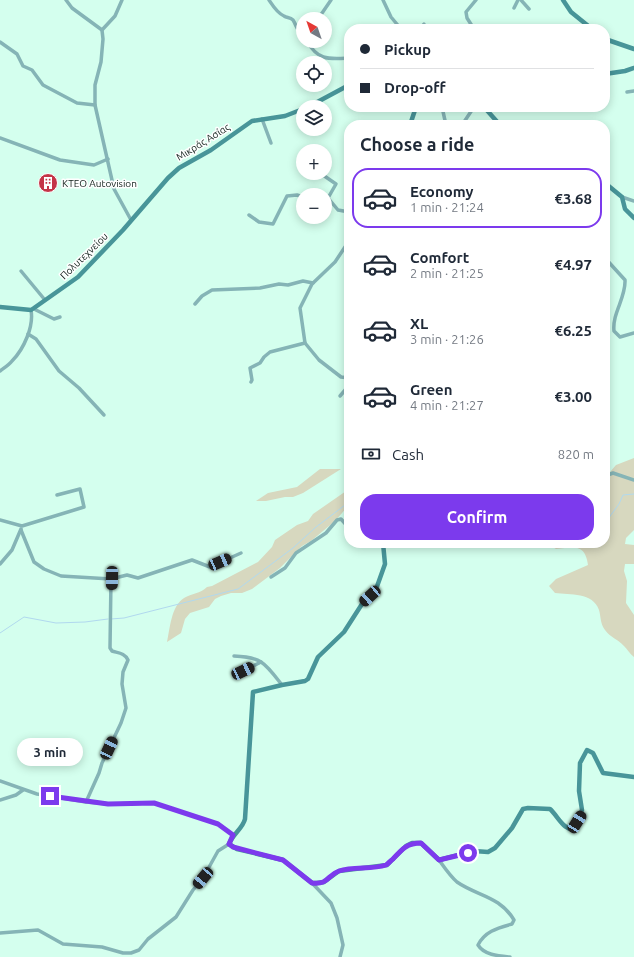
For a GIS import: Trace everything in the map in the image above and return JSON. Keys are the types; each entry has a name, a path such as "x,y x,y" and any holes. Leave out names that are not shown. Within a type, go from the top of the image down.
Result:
{"street":[{"path":"66,0 72,8 102,30 102,55 95,85 95,105 114,189 131,220"},
{"path":"102,30 115,16 122,0"},
{"path":"269,0 275,9 284,16 291,18 296,26"},
{"path":"323,12 331,0"},
{"path":"383,0 391,17 397,24"},
{"path":"471,24 467,18 466,12 476,0"},
{"path":"514,8 518,0"},
{"path":"521,0 529,9"},
{"path":"563,0 571,12 586,24"},
{"path":"610,41 634,49"},
{"path":"0,42 17,54 23,66 32,70 43,85 77,103 95,105"},
{"path":"313,48 320,56 324,58 344,58"},
{"path":"610,73 634,69"},
{"path":"328,100 344,89"},
{"path":"627,92 634,91"},
{"name":"Μικράς Ασίας","path":"131,220 168,178 179,168 211,150 248,124 262,119 285,116 296,112"},
{"path":"488,112 496,120"},
{"path":"262,119 271,143"},
{"path":"0,138 60,160 94,165 108,159"},
{"path":"330,180 336,184 332,191"},
{"path":"610,187 622,197 634,201"},
{"path":"249,215 259,222 273,224 287,196 296,196"},
{"path":"622,197 625,209 634,218"},
{"path":"332,202 338,210 344,211"},
{"name":"Πολυτεχνείου","path":"33,309 78,277 131,220"},
{"path":"344,248 335,262 313,283 300,308 305,343 319,360 344,377"},
{"path":"610,264 625,280 625,287 614,322 614,331 620,337 634,333"},
{"path":"21,271 45,300"},
{"path":"194,304 212,290 260,288 272,285 288,285 303,281 313,283"},
{"path":"0,307 33,309 54,319 60,317"},
{"path":"0,371 14,360 28,334 33,309"},
{"path":"28,334 31,334 36,339 59,371 79,388 104,415"},
{"path":"251,382 250,368 260,363 265,356 275,350 305,343"},
{"path":"340,396 344,391"},
{"path":"610,474 613,473 634,480"},
{"path":"0,520 22,526 84,508 80,489 57,495"},
{"path":"271,577 285,568 296,553 326,533 338,520 341,519 344,522"},
{"path":"0,564 12,550 22,526"},
{"path":"21,530 32,560 44,570 61,576 112,578 127,575 138,578 192,560 210,567 241,553"},
{"path":"0,933 38,930 63,944 102,947 123,953 131,953 139,950 148,939 176,917 193,890 203,878 218,851 229,844 233,835 242,826 245,819 252,694 256,690 305,681 308,679 318,657 344,632 362,604 375,592 385,564 383,548"},
{"path":"86,802 126,708 122,684 123,672 128,660 122,654 112,651 110,648 112,578"},
{"path":"234,656 253,657 272,672 282,685"},
{"path":"243,671 261,662"},
{"path":"439,860 474,852 488,852 495,848 512,828 523,809 550,809 566,827 570,830 576,829 582,810 579,791 580,762 588,750 593,753 602,773 634,777"},
{"path":"0,781 37,794 86,802 124,805 154,803 218,824 233,835"},
{"path":"0,800 16,795 23,790"},
{"path":"312,883 324,882 339,871 387,865 406,846 412,843 421,843 439,860 456,881 494,900 511,915 514,920 512,924 495,929 481,940 478,945 481,950 486,952 510,957"},
{"path":"229,844 237,849 283,860 312,883 331,903 337,918 343,945 340,957"}],"green space":[{"path":"634,458 634,530 626,538 625,544 634,545 634,564 625,564 624,571 627,581 626,603 634,615 634,657 622,644 605,630 601,622 599,610 592,600 586,597 555,593 549,586 556,579 588,565 584,553 577,548 610,548 610,472 616,465"},
{"path":"320,469 341,469 303,493 293,497 256,501 268,493 297,487"},
{"path":"344,492 344,511 335,521 311,541 302,546 280,568 252,589 242,593 231,593 221,596 215,599 209,607 190,613 185,619 181,633 167,642 170,624 176,606 184,598 202,591 207,587 212,586 258,562 272,547 275,540 297,525 308,521 313,514"}],"waterway":[{"path":"610,516 619,504 623,495 634,494"},
{"path":"111,619 124,618 238,589 293,548 316,527 344,506"},
{"path":"0,633 24,617 56,623 85,622 108,619"}],"place":[{"name":"KTEO Autovision","path":"48,183"}],"route":[{"path":"50,796 86,802 124,805 151,802 188,816 209,821 218,824 233,835 229,844 233,847 283,860 312,883 324,882 339,871 387,865 401,850 412,843 421,843 439,860 468,853"}]}
